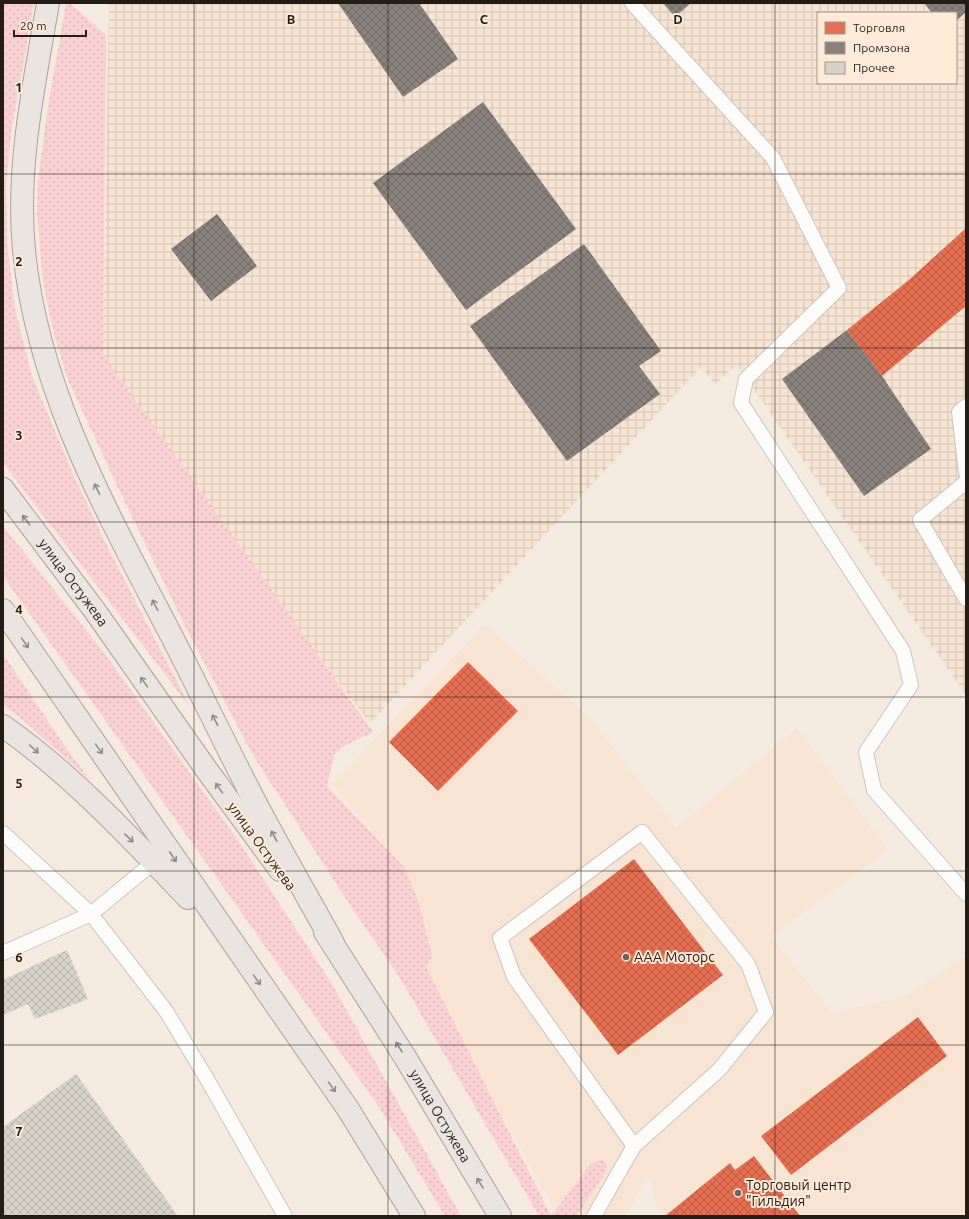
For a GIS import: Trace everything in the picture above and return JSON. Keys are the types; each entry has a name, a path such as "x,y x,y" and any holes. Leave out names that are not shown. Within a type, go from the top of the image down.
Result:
{"main road":[{"path":"48,3 28,126 23,179 24,249 34,320 45,357 67,422 113,524 253,797 333,944"},
{"name":"улица Остужева","path":"3,489 95,612 206,770 333,944 405,1057 500,1216"},
{"path":"3,610 235,948 348,1109 414,1216"},
{"path":"3,726 27,743 90,800 154,862 235,948"},
{"path":"348,1109 400,1216"}],"lane":[{"path":"632,3 773,158 839,288 746,380 740,404 903,651 911,685 866,752 874,790 966,894"},
{"path":"966,406 959,412 966,473"},
{"path":"966,482 920,520 966,599"},
{"path":"594,1216 634,1146 719,1070 766,1012 748,964 642,832 500,938 514,977 634,1146"},
{"path":"3,833 91,914 166,1011 207,1078 285,1216"},
{"path":"3,953 91,914 154,862"}],"shaded area":[{"path":"3,3 34,3 12,127 6,184 7,242 15,309 32,376 72,472 106,544 190,707 3,463"},
{"path":"66,3 70,3 106,35 103,355 373,732 344,746 334,755 327,786 404,867 419,903 432,956 426,967 551,1216 539,1216 398,975 356,914 254,757 190,636 68,380 54,334 43,282 37,214 38,181 47,113"},
{"path":"109,3 966,3 966,695 737,365 715,384 701,367 370,723 197,499 103,355"},
{"path":"3,526 105,654 239,842 332,984 461,1216 445,1216 379,1107 3,576"},
{"path":"485,624 590,718 676,828 797,728 888,850 771,937 832,1013 906,996 966,956 966,1216 660,1216 648,1176 626,1216 558,1216 417,960 398,862 332,784"},
{"path":"3,654 60,739 89,779 22,719 3,705"},
{"path":"602,1159 606,1164 606,1172 576,1216 551,1216 591,1164"}],"building: Торговля":[{"path":"966,228 966,306 882,376 847,330 910,279"},
{"path":"468,662 518,711 438,791 389,742"},
{"path":"634,859 723,975 618,1055 529,939"},
{"path":"918,1017 947,1056 791,1175 761,1136"},
{"name":"Торговый центр \"Гильдия\"","path":"754,1156 800,1216 665,1216 730,1163 735,1170"}],"building: Промзона":[{"path":"338,3 419,3 458,59 403,97"},
{"path":"663,3 691,3 675,17"},
{"path":"924,3 966,3 966,12 957,20 957,12 931,12"},
{"path":"483,102 576,229 466,310 373,183"},
{"path":"217,214 257,266 211,301 171,249"},
{"path":"584,244 661,351 639,366 660,394 567,461 470,326"},
{"path":"847,330 882,376 931,449 864,496 782,379"}],"building: Прочее":[{"path":"67,950 88,999 35,1019 28,1004 3,1015 3,980"},
{"path":"76,1074 178,1216 3,1216 3,1127"}],"place":[{"name":"ААА Моторс","path":"626,957"},
{"name":"Торговый центр \"Гильдия\"","path":"738,1193"}]}
